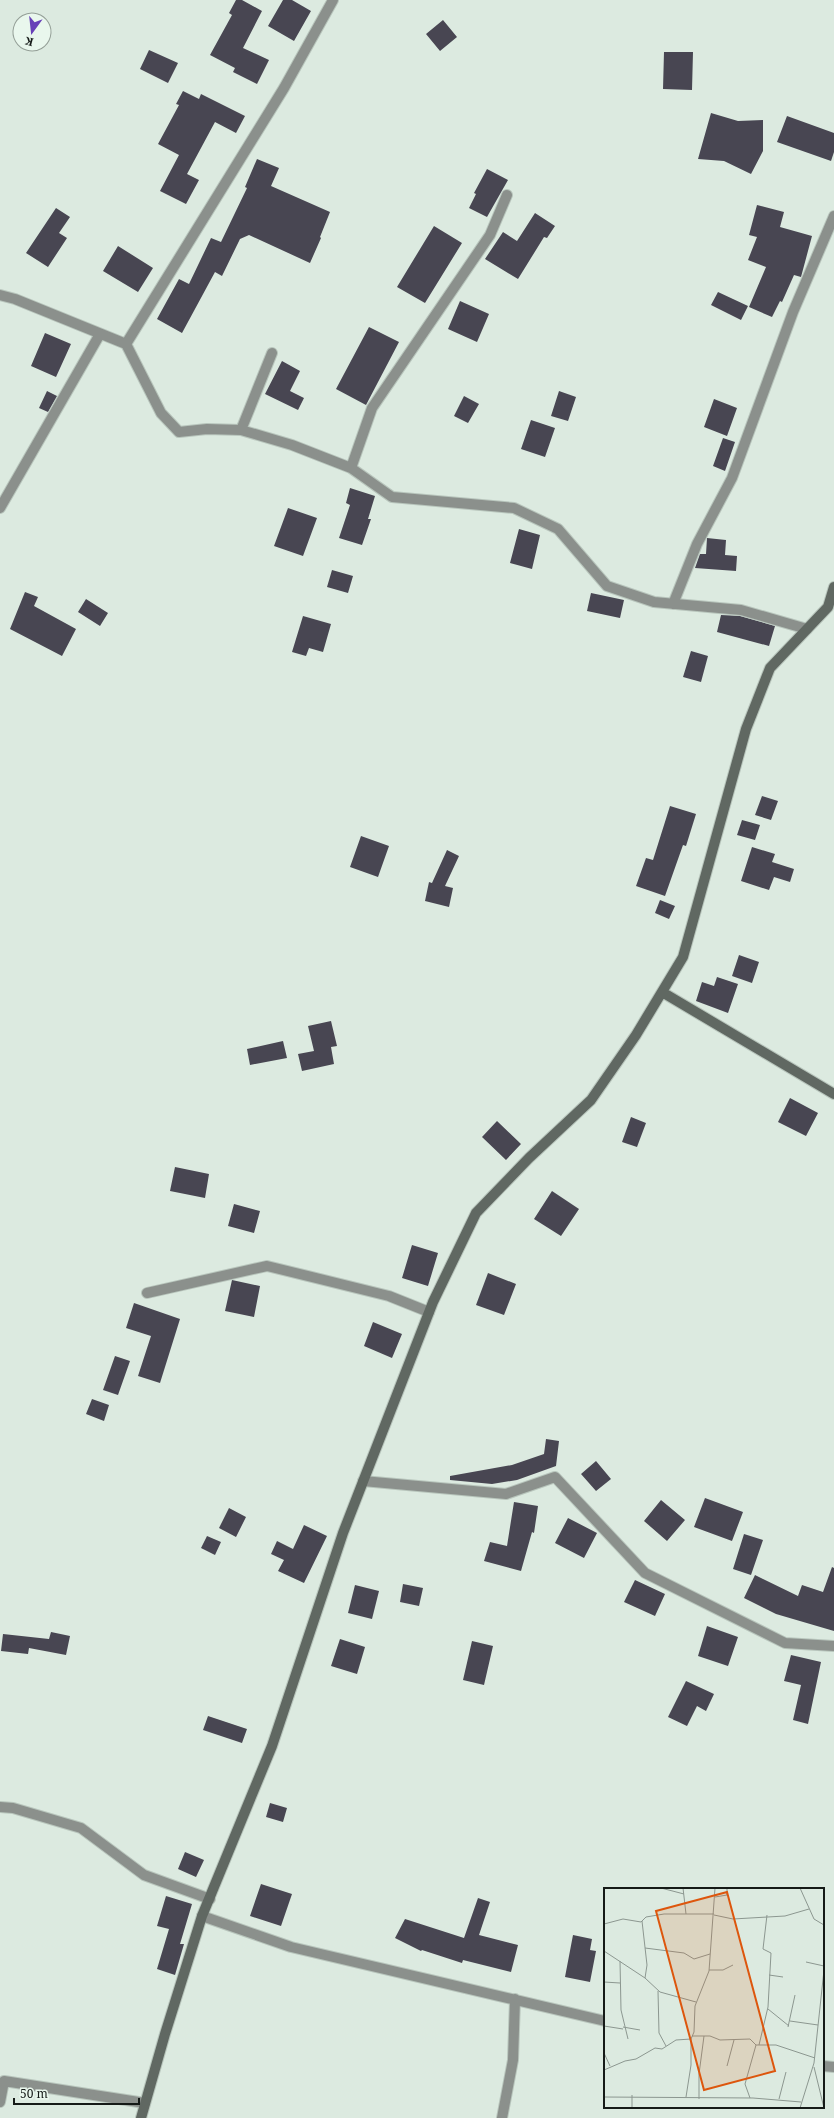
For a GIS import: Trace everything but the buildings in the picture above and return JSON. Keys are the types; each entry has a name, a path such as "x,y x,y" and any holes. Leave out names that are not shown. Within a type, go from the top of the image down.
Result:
{"street":[{"path":"126,344 279,95 333,0"},
{"path":"351,468 372,408 490,235 507,196"},
{"path":"673,604 697,544 732,478 793,312 834,216"},
{"path":"0,295 15,299 126,344 161,413 180,432 207,429 241,430 292,445 351,468 392,497 514,508 558,529 607,586 654,602 741,610 807,629"},
{"path":"0,508 100,334"},
{"path":"241,430 272,353"},
{"path":"141,2118 202,1916 272,1746 343,1533 429,1312 476,1213 529,1158 591,1100 636,1035 683,957 746,729 770,668 807,629 831,607 834,587"},
{"path":"662,992 834,1094"},
{"path":"147,1293 267,1266 390,1296 429,1312"},
{"path":"364,1481 506,1494 555,1477 645,1574 786,1643 834,1646"},
{"path":"0,1807 13,1808 81,1828 144,1874 210,1899"},
{"path":"202,1916 291,1946 604,2021"},
{"path":"502,2118 513,2060 515,2000"},
{"path":"824,2066 834,2067"},
{"path":"0,2102 4,2081 145,2103"}]}
